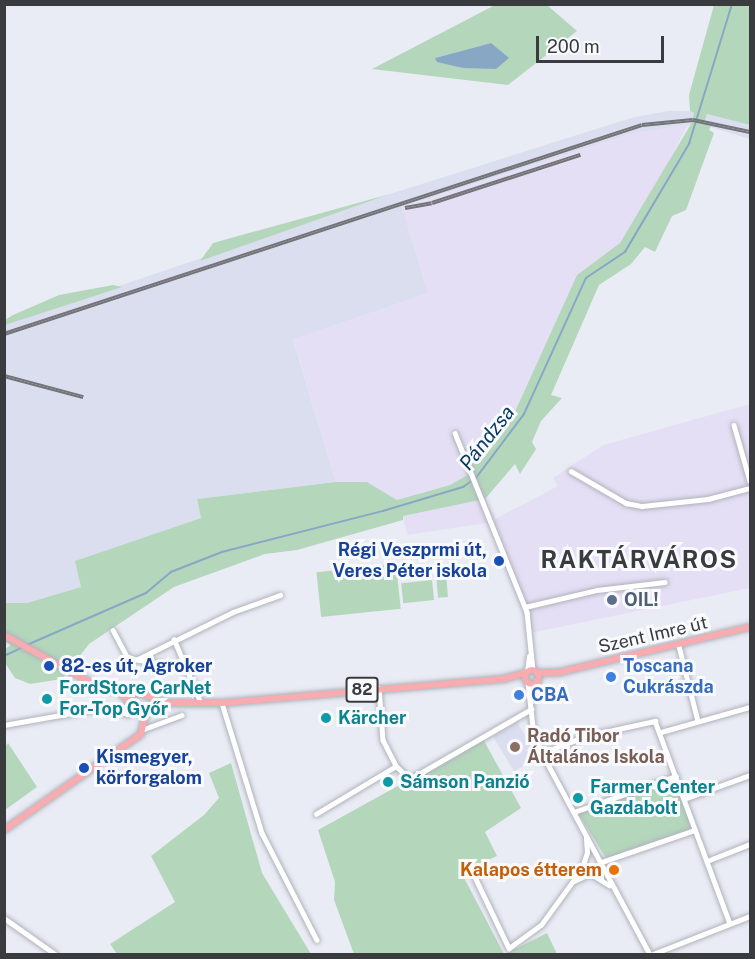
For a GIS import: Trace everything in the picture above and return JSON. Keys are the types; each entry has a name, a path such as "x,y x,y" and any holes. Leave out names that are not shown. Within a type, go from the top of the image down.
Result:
{"main road":[{"name":"Szent Imre út","path":"147,698 175,703 222,703 503,679 561,672 679,646 750,627"},
{"name":"82","path":"4,635 100,688 126,696 135,708 148,708"},
{"name":"82","path":"527,682 533,675"},
{"path":"527,682 533,675"},
{"name":"Szent Imre út","path":"503,679 527,682"},
{"name":"82","path":"100,688 147,698"},
{"path":"136,695 135,708 144,729"},
{"path":"4,830 144,729 148,708 147,698"},
{"name":"Szent Imre út","path":"148,708 175,703"}],"street":[{"path":"734,425 750,481"},
{"path":"454,434 525,607 531,641 533,675 531,709"},
{"path":"571,471 626,503 642,506 708,499 750,488"},
{"path":"525,607 597,590 665,582"},
{"path":"138,659 174,639 280,595"},
{"path":"113,630 128,658 186,668"},
{"path":"174,639 201,703"},
{"path":"679,646 698,721"},
{"path":"527,682 534,735 542,753 601,861 606,878 619,894 652,954 750,916"},
{"path":"379,688 383,740 396,766 410,779 531,709"},
{"path":"222,703 266,842 305,912 316,940"},
{"path":"660,732 750,706"},
{"path":"4,725 106,707 125,710 135,708"},
{"path":"144,729 182,715"},
{"path":"542,753 568,741 651,719 660,732 730,924"},
{"path":"316,814 396,766"},
{"path":"684,799 750,775"},
{"path":"573,812 676,776"},
{"path":"475,877 509,948 541,925 566,886 585,862 601,861 695,830"},
{"path":"585,832 585,862 592,874 619,894"},
{"path":"707,861 750,844"},
{"path":"566,886 592,874 601,861"},
{"path":"4,918 55,954"}],"shaded area":[{"path":"668,111 694,113 691,125 634,133 402,207 428,293 293,340 336,482 197,499 201,518 76,561 81,587 27,603 5,603 4,325 390,194 631,118"},
{"path":"707,114 750,125 750,139 704,125"},
{"path":"688,124 656,187 620,243 577,275 513,416 471,461 474,472 450,485 397,500 367,482 336,482 293,339 428,293 402,207 634,133"},
{"path":"750,404 750,588 530,633 527,612 504,553 487,523 407,535 403,516 485,499 495,519 558,486 553,478 603,445"},
{"name":"Radó Tibor Általános Iskola","path":"517,722 538,757 514,772 493,736"}],"green space":[{"path":"495,5 547,5 577,31 508,85 372,69","holes":["491,43 463,68 435,58"]},
{"path":"714,5 750,5 750,125 707,114 704,124 711,126 709,130 714,133 686,210 672,216 655,252 645,247 631,264 599,285 551,395 562,398 541,421 532,442 536,449 520,474 515,464 485,499 403,516 403,520 297,550 265,554 174,587 89,644 62,679 30,684 15,678 5,663 5,649 11,645 5,641 4,603 27,603 81,587 75,561 201,518 197,499 336,482 367,482 397,500 450,485 473,472 471,461 513,416 577,275 620,243 691,124 694,113 690,111 689,95"},
{"path":"390,194 200,261 213,243"},
{"path":"113,285 122,287 5,325 5,320 13,315 59,295"},
{"path":"396,564 401,609 321,617 316,572"},
{"path":"446,574 448,597 438,598 436,575"},
{"path":"432,580 434,600 403,603 401,583"},
{"path":"483,739 521,808 485,832 497,856 461,872 504,954 354,954 334,900 335,882 318,830"},
{"path":"8,743 37,787 5,810 4,749"},
{"path":"231,763 262,873 311,954 117,954 110,944 175,902 151,856 204,815 219,798 209,773"},
{"path":"675,779 693,829 606,858 578,813"},
{"path":"547,933 557,954 505,954"}],"water":[{"path":"491,43 509,58 496,69 463,68 437,62 435,58"}],"waterway":[{"name":"Pándzsa","path":"476,478 524,414 586,278 625,252 689,144 732,4"},
{"name":"Pándzsa","path":"27,645 146,593 171,572 222,552 383,511 463,487 472,481"},
{"name":"Pándzsa","path":"4,656 23,647"}],"railway":[{"path":"4,334 642,125 693,120 750,132"},
{"path":"405,208 432,203 580,155"},
{"path":"4,376 83,397"}],"place":[{"name":"Régi Veszprmi út, Veres Péter iskola","path":"499,561"},
{"name":"OIL!","path":"612,600"},
{"name":"82-es út, Agroker","path":"49,666"},
{"name":"Toscana Cukrászda","path":"611,677"},
{"name":"CBA","path":"519,695"},
{"name":"FordStore CarNet For-Top Győr","path":"47,699"},
{"name":"Kärcher","path":"326,718"},
{"name":"Radó Tibor Általános Iskola","path":"515,747"},
{"name":"Kismegyer, körforgalom","path":"84,768"},
{"name":"Sámson Panzió","path":"388,782"},
{"name":"Farmer Center Gazdabolt","path":"578,798"},
{"name":"Kalapos étterem","path":"614,870"}],"district":[{"name":"RAKTÁRVÁROS","path":"639,560"}]}
